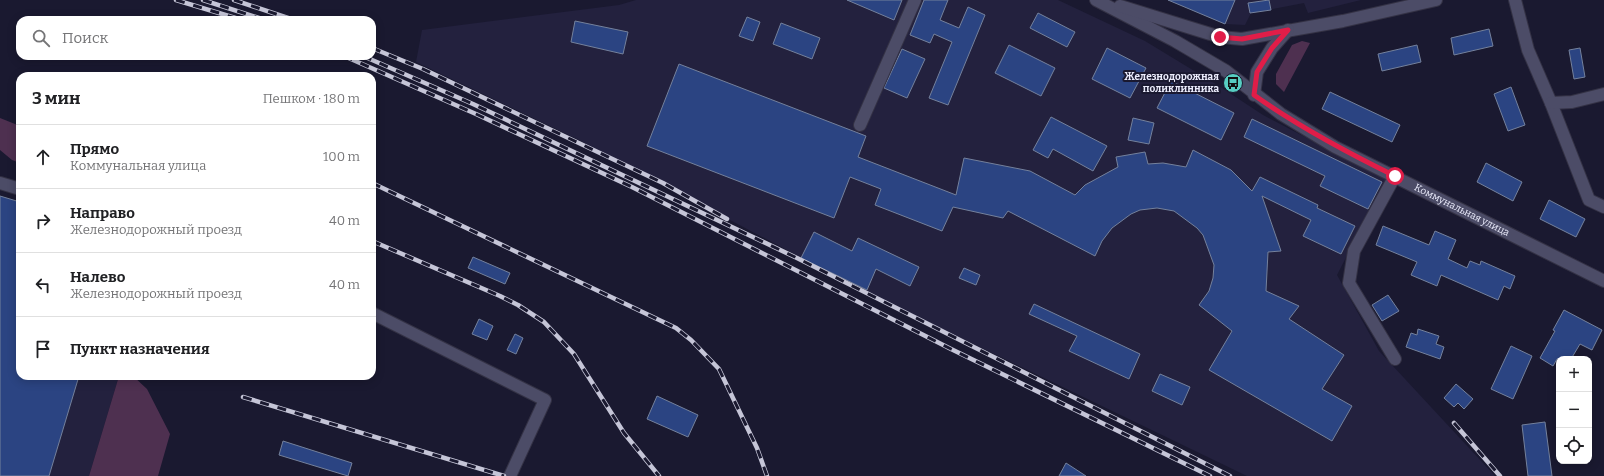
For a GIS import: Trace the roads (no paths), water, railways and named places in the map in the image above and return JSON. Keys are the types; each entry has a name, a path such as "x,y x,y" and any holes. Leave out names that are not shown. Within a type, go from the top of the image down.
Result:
{"street":[{"path":"860,125 915,0"},
{"name":"Коммунальная улица","path":"1096,0 1175,41 1226,71 1254,95 1281,114 1335,147 1604,281"},
{"path":"1101,0 1220,37 1242,39 1343,21 1436,0"},
{"path":"1515,0 1528,50 1551,103 1589,200 1604,207"},
{"path":"1254,95 1257,72 1272,48 1288,30"},
{"path":"1551,103 1572,102 1604,94"},
{"path":"1395,176 1354,251 1349,283 1395,359"},
{"path":"0,183 16,188"},
{"path":"376,316 545,400 510,476"}],"railway":[{"path":"176,0 229,16"},
{"path":"203,0 253,16"},
{"path":"234,0 282,16"},
{"path":"376,50 423,69 663,183 727,219"},
{"path":"353,60 476,114 632,187 951,349 1210,476"},
{"path":"372,60 473,104 797,258 1230,476"},
{"path":"376,185 676,328 691,340 719,369 757,448 767,476"},
{"path":"376,243 500,296 518,305 544,322 574,354 624,433 659,476"},
{"path":"243,397 504,476"},
{"path":"1454,423 1500,476"}],"place":[{"name":"Железнодорожная поликлинника","path":"1233,83"}]}
